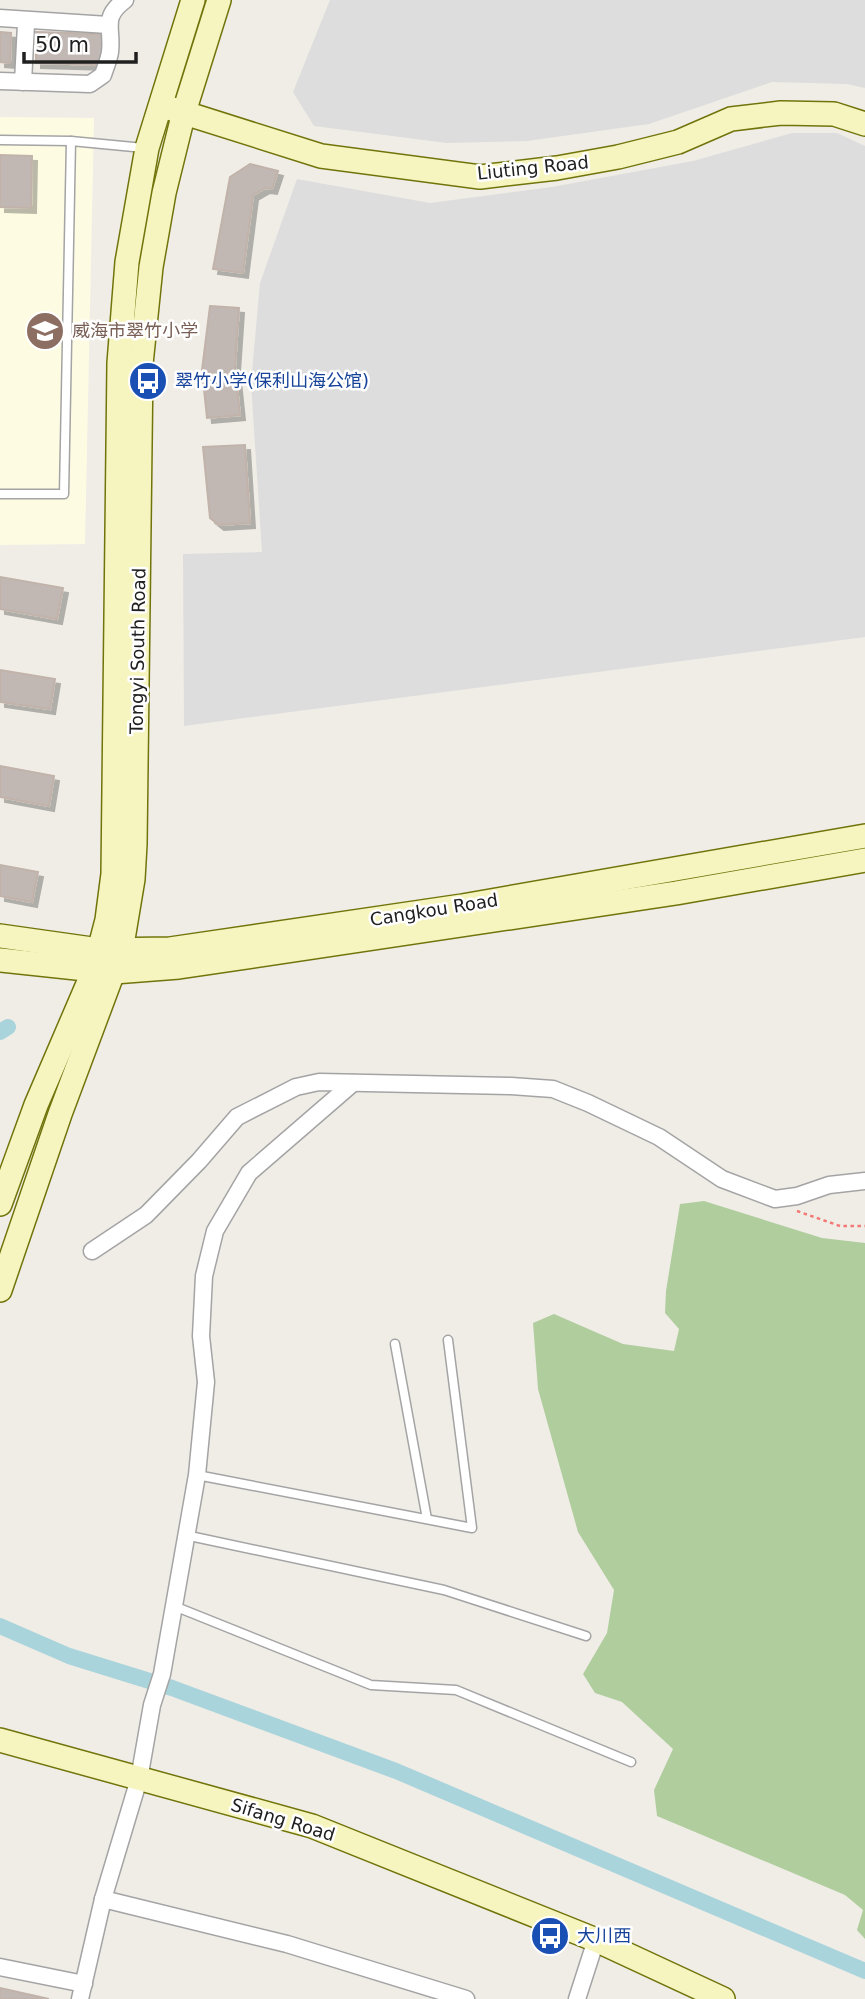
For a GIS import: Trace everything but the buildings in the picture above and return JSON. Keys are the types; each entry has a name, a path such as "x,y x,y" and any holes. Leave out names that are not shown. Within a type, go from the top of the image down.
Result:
{"street":[{"path":"0,81 90,84 103,75 110,52 108,25 112,10 125,0"},
{"name":"Tongyi South Road","path":"0,1204 36,1105 107,960 107,920 113,874 119,363 127,262 147,148 193,0"},
{"name":"Tongyi South Road","path":"0,1290 60,1114 134,879 141,364 153,254 164,193 184,111 219,0"},
{"path":"0,18 108,25"},
{"path":"23,82 26,24"},
{"name":"Liuting Road","path":"160,105 321,156 480,177 557,168 618,157 678,142 731,120 781,113 834,114 865,124"},
{"name":"Cangkou Road","path":"0,936 107,960 462,906 865,836"},
{"name":"Cangkou Road","path":"0,960 107,960 193,965 676,893 865,860"},
{"path":"92,1251 146,1215 237,1117 296,1087 319,1082 552,1089 659,1137 722,1180 775,1199 797,1196 829,1185 865,1181"},
{"path":"0,1967 82,1991 103,1899 139,1779 152,1705 162,1674 197,1475 206,1382 201,1336 204,1276 215,1231 249,1173 353,1083"},
{"name":"Sifang Road","path":"0,1740 312,1826 596,1940 723,1999"},
{"path":"103,1899 287,1944 466,1999"},
{"path":"578,1999 596,1940"}],"lane":[{"path":"0,140 71,141 147,148"},
{"path":"0,494 64,494 71,141"},
{"path":"197,1475 472,1528 448,1340"},
{"path":"395,1344 427,1519"},
{"path":"185,1535 444,1590 586,1636"},
{"path":"174,1606 371,1685 456,1690 631,1762"}],"path":[{"path":"775,1199 804,1215 840,1226 865,1226"}],"shaded area":[{"path":"330,0 865,0 865,88 847,84 772,82 649,124 527,141 447,143 314,126 293,92"},
{"name":"威海市翠竹小学","path":"0,117 94,118 85,544 0,545"},
{"path":"792,133 837,133 865,146 865,637 184,726 183,554 262,552 251,383 260,283 297,179 430,203 552,187 693,161"}],"green space":[{"path":"704,1201 822,1238 865,1243 865,1939 857,1930 863,1910 845,1895 657,1816 654,1790 673,1749 622,1702 595,1693 583,1674 607,1633 614,1590 578,1532 538,1389 533,1323 554,1314 623,1344 674,1351 679,1329 665,1313 680,1204"}],"waterway":[{"path":"0,1032 8,1027"},
{"path":"0,1626 69,1656 172,1688 396,1771 865,1971"}],"place":[{"name":"威海市翠竹小学","path":"45,331"},
{"name":"翠竹小学(保利山海公馆)","path":"148,381"},
{"name":"大川西","path":"550,1936"}]}
